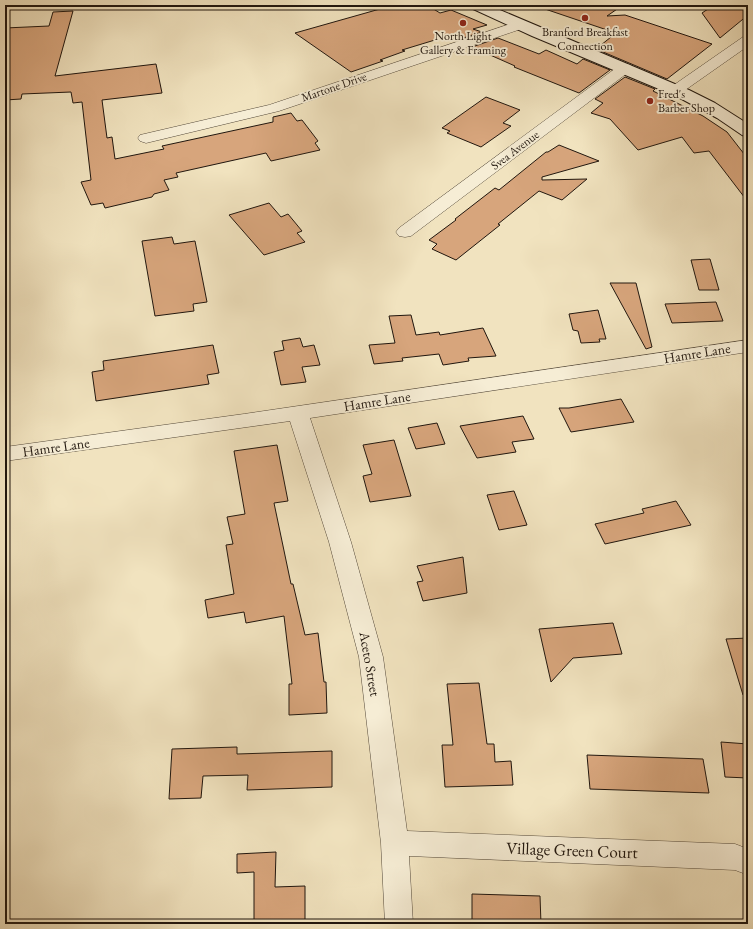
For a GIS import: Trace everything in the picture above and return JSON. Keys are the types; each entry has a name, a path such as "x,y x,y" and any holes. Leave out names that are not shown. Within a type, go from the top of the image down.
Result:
{"street":[{"path":"476,5 519,25 700,100 733,120 748,132"},
{"name":"Martone Drive","path":"146,138 274,108 519,25"},
{"path":"676,90 748,40"},
{"name":"Svea Avenue","path":"405,232 625,68"},
{"name":"Hamre Lane","path":"5,454 298,413 748,346"},
{"name":"Aceto Street","path":"298,413 340,542 371,657 395,843 399,924"},
{"name":"Village Green Court","path":"395,843 735,857 748,862"}],"building":[{"path":"394,5 427,5 440,13 451,10 487,25 473,29 482,32 457,40 448,36 402,50 405,51 380,60 383,61 351,72 295,33"},
{"path":"543,5 623,5 607,16 625,15 712,44 667,79 596,49 616,33 542,8"},
{"path":"714,5 748,5 748,15 720,38 702,13"},
{"path":"73,11 55,76 156,64 162,93 102,100 107,138 112,137 115,159 164,149 162,146 273,122 273,117 291,113 297,121 302,120 318,141 315,143 320,150 271,161 266,153 176,173 178,177 164,180 169,190 154,194 152,197 105,208 103,203 91,205 81,182 91,180 82,102 73,103 71,92 22,94 21,99 5,100 5,28 49,26 53,12"},
{"path":"498,38 539,54 546,50 577,64 583,59 610,70 579,93 514,67 515,66 472,47"},
{"path":"625,77 655,89 653,91 703,116 727,132 748,159 748,202 709,151 694,153 682,137 638,150 610,119 591,113 603,103 595,99"},
{"path":"486,97 520,110 503,123 511,126 481,147 447,133 450,131 442,128"},
{"path":"559,145 599,161 542,177 542,180 587,179 562,200 539,191 498,224 500,225 456,260 432,249 437,244 429,240 495,188 499,190 546,152"},
{"path":"269,203 281,217 288,214 302,231 297,233 305,242 264,255 229,215"},
{"path":"172,237 174,244 195,241 207,302 193,304 194,311 155,316 142,241"},
{"path":"710,259 719,290 699,290 691,260"},
{"path":"610,283 636,283 652,347 646,349"},
{"path":"716,302 723,321 672,323 665,304"},
{"path":"598,310 606,339 599,339 600,342 581,343 578,331 573,330 569,314"},
{"path":"411,315 416,335 439,332 440,335 483,328 496,356 468,358 469,361 443,365 439,354 402,358 403,361 374,364 369,345 395,343 389,316"},
{"path":"300,338 303,347 314,345 320,365 302,367 306,382 281,385 274,352 284,350 282,341"},
{"path":"213,345 219,373 207,375 209,384 96,401 92,372 104,370 103,361"},
{"path":"621,399 634,422 571,432 559,408 569,408"},
{"path":"523,416 534,439 512,442 516,452 477,458 460,426"},
{"path":"437,423 445,444 416,449 408,428"},
{"path":"394,440 411,496 370,502 363,476 372,474 363,445"},
{"path":"277,445 288,501 274,503 291,584 293,584 305,635 318,633 324,682 326,682 327,713 289,715 289,684 292,684 284,616 246,623 244,612 208,618 205,600 234,594 226,545 233,544 227,517 245,514 234,451"},
{"path":"514,491 527,525 499,530 487,495"},
{"path":"676,501 691,525 605,544 595,524 644,513 642,509"},
{"path":"463,557 467,593 423,601 417,582 423,581 417,566"},
{"path":"613,623 622,654 573,658 551,682 539,629"},
{"path":"748,638 748,694 743,695 726,639"},
{"path":"479,683 487,744 494,744 495,762 511,761 513,785 445,787 442,745 453,745 447,684"},
{"path":"721,742 748,744 748,778 725,777"},
{"path":"237,747 237,754 332,751 332,787 247,790 248,775 203,776 201,798 169,799 172,749"},
{"path":"587,755 703,759 709,793 590,789"},
{"path":"276,852 275,887 305,886 305,922 295,924 254,924 254,872 237,873 237,854"},
{"path":"472,894 540,896 541,924 472,924"}],"place":[{"name":"Branford Breakfast Connection","path":"585,18"},
{"name":"North Light Gallery & Framing","path":"463,23"},
{"name":"Fred's Barber Shop","path":"650,101"}]}
